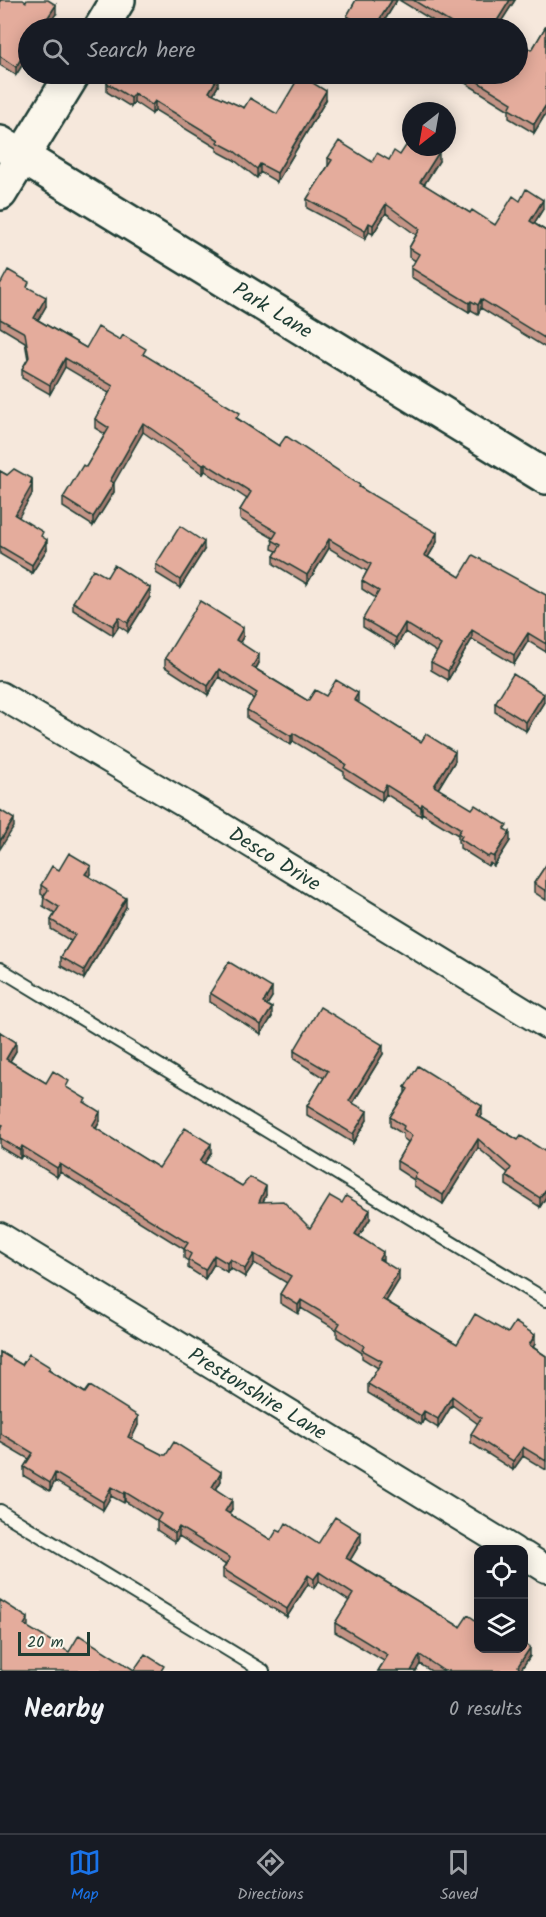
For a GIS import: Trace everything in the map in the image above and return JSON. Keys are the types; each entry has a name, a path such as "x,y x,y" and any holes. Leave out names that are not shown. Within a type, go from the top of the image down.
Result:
{"street":[{"path":"0,193 11,149 65,84"},
{"name":"Park Lane","path":"11,149 546,477"},
{"name":"Desco Drive","path":"0,695 215,822 546,1025"},
{"name":"Prestonshire Lane","path":"0,1236 506,1545"},
{"path":"528,1558 546,1569"}],"lane":[{"path":"0,969 546,1300"},
{"path":"0,1511 263,1671"}],"building":[{"path":"0,0 26,2 27,0 48,0 56,5 48,18 18,18 18,64 16,67 0,56"},
{"path":"356,0 392,0 380,18 347,16"},
{"path":"413,0 510,0 499,18 443,18"},
{"path":"546,26 546,105 534,124 509,109 512,103 481,84 528,84 528,47 532,50"},
{"path":"109,84 214,84 209,92 244,108 250,98 277,114 295,84 315,84 326,91 277,173 260,164 257,169 234,151 217,142 219,140 155,101 152,105 134,93 131,98"},
{"path":"339,141 372,162 377,153 389,160 394,151 400,155 402,152 402,156 436,156 420,182 470,213 472,210 495,225 513,196 520,201 526,189 543,200 530,221 546,231 546,339 481,299 478,305 471,301 469,303 411,268 419,254 409,248 420,229 386,204 373,225 369,223 365,231 307,199 332,160 328,158"},
{"path":"8,270 29,282 27,287 46,297 34,318 86,348 98,327 120,340 123,335 146,349 143,354 240,413 236,418 279,446 286,436 360,485 359,487 437,533 424,555 460,577 473,555 546,595 546,644 528,633 514,655 472,630 448,671 431,662 441,645 405,623 396,638 363,619 379,591 362,581 371,564 329,539 307,575 274,556 281,545 272,540 277,532 240,510 251,492 205,463 203,465 143,423 110,481 114,483 93,517 63,498 83,465 86,467 109,428 95,419 113,386 65,358 50,385 22,369 29,357 25,333 0,319 0,283"},
{"path":"14,469 32,479 30,484 32,485 15,515 43,532 41,536 47,540 32,565 0,546 0,471 7,475"},
{"path":"180,526 204,542 180,580 156,564"},
{"path":"114,565 150,588 128,623 119,617 113,626 73,602 93,569 107,577"},
{"path":"200,601 243,628 236,640 259,655 252,667 308,701 315,690 326,696 336,680 358,693 354,700 421,742 426,734 455,752 434,786 472,809 475,805 507,825 504,829 510,832 494,857 490,855 488,857 460,839 462,836 458,833 461,829 422,804 421,807 386,785 382,792 344,768 346,764 293,733 291,736 247,710 257,693 219,669 208,686 165,658"},
{"path":"513,674 544,694 526,722 495,703"},
{"path":"0,810 14,819 0,841"},
{"path":"69,853 91,866 85,874 126,898 84,970 61,957 75,935 51,920 59,907 43,897 48,890 41,885 52,866 59,870"},
{"path":"546,865 546,891 534,883"},
{"path":"229,962 272,988 263,1003 272,1008 261,1025 210,993"},
{"path":"320,1007 383,1045 349,1101 367,1111 353,1134 307,1106 328,1071 294,1051"},
{"path":"0,1032 16,1042 6,1059 46,1083 53,1071 69,1081 66,1087 86,1099 84,1102 100,1112 92,1126 159,1168 185,1128 211,1144 200,1161 242,1186 250,1177 266,1186 259,1202 283,1201 310,1228 330,1196 342,1203 346,1196 370,1210 355,1234 383,1252 379,1259 399,1271 382,1299 457,1344 475,1314 508,1333 515,1322 535,1335 529,1345 546,1356 546,1461 523,1447 513,1461 471,1434 481,1418 452,1396 438,1419 424,1411 421,1416 368,1384 382,1361 362,1350 364,1346 337,1328 340,1323 301,1300 298,1305 280,1294 291,1276 254,1254 245,1269 230,1259 227,1263 214,1255 205,1270 188,1260 191,1254 184,1249 188,1243 60,1164 57,1168 22,1146 20,1150 0,1138 3,1125 0,1124"},
{"path":"418,1066 482,1106 476,1115 518,1140 521,1136 546,1152 546,1189 540,1198 506,1176 511,1168 478,1139 443,1195 414,1178 417,1173 397,1161 412,1136 403,1129 404,1126 390,1117 408,1089 405,1087"},
{"path":"0,1352 22,1365 29,1354 50,1367 48,1370 85,1393 90,1386 138,1416 128,1437 163,1455 166,1455 174,1442 221,1472 212,1487 232,1500 225,1511 271,1540 277,1530 281,1532 286,1523 318,1544 335,1517 361,1533 346,1558 460,1627 468,1615 474,1619 474,1653 527,1653 518,1666 520,1671 444,1671 420,1655 411,1671 378,1671 388,1655 335,1623 353,1594 319,1572 314,1579 308,1575 287,1609 223,1569 230,1558 179,1527 175,1533 157,1521 161,1514 125,1492 124,1494 111,1487 103,1502 55,1473 50,1483 24,1467 33,1453 0,1433"},
{"path":"0,1600 28,1618 24,1625 69,1652 79,1635 134,1670 145,1654 164,1666 161,1671 3,1671 0,1669"}]}
